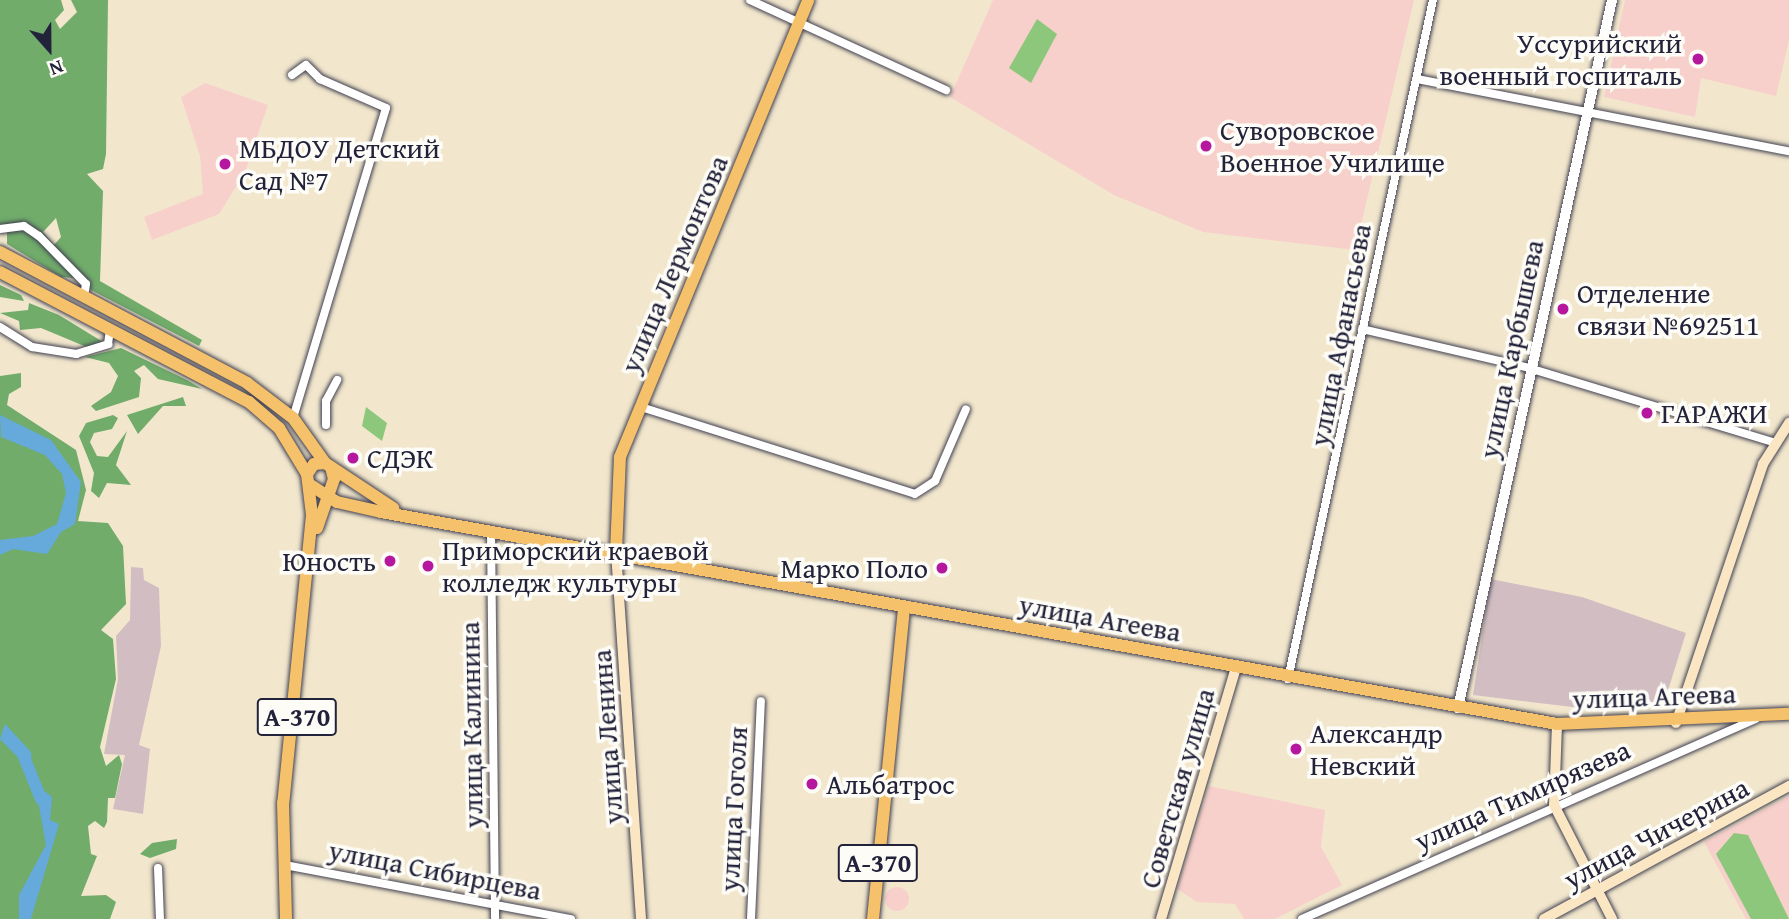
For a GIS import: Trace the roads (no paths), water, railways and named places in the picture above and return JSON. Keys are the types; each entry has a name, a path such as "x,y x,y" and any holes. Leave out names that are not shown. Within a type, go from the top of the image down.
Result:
{"main road":[{"name":"улица Лермонтова","path":"616,552 618,465 808,0"},
{"path":"1,253 247,383 293,418 328,465"},
{"path":"0,272 262,411 308,479 324,495"},
{"path":"42,294 50,279"},
{"path":"1676,723 1773,442 1788,422"},
{"path":"308,479 314,464 328,465"},
{"name":"А-370","path":"294,919 286,866 290,785 324,495 334,479 328,465"},
{"name":"улица Агеева","path":"328,465 406,514"},
{"name":"А-370","path":"286,919 287,744 312,515 308,479"},
{"name":"улица Агеева","path":"324,495 491,531 616,552 1235,670 1557,724 1676,723 1789,714"},
{"name":"улица Ленина","path":"616,552 641,919"},
{"name":"А-370","path":"873,919 904,608"},
{"name":"Советская улица","path":"1161,919 1235,670"},
{"path":"1557,724 1553,805 1612,919"},
{"name":"улица Чичерина","path":"1544,919 1789,786"}],"street":[{"path":"750,0 799,24 819,27 946,90"},
{"name":"улица Афанасьева","path":"1288,679 1433,0"},
{"name":"улица Карбышева","path":"1458,708 1529,368 1612,0"},
{"path":"292,75 306,65 320,79 386,108 338,250 342,269 293,418"},
{"path":"1418,79 1789,151"},
{"path":"0,229 24,226 39,236 86,284 84,297"},
{"path":"0,327 32,347 76,354 108,344 110,329"},
{"path":"1362,329 1529,368 1773,442"},
{"path":"326,425 326,401 337,380"},
{"path":"641,407 915,494 935,481 966,409"},
{"name":"улица Калинина","path":"491,531 495,919"},
{"name":"улица Гоголя","path":"751,919 761,701"},
{"name":"улица Тимирязева","path":"1302,919 1553,805 1762,716"},
{"name":"улица Сибирцева","path":"286,866 571,919"},
{"path":"158,868 160,919"}],"water":[{"path":"0,415 51,440 81,482 75,524 61,532 47,554 13,549 0,555 0,540 33,536 57,524 66,493 62,474 45,455 1,437"},
{"path":"5,724 31,752 32,772 0,739"},
{"path":"35,784 52,797 50,820 59,824 31,919 19,919 19,895 46,845"}],"waterway":[{"path":"24,757 41,799"}],"place":[{"name":"Уссурийский военный госпиталь","path":"1698,59"},
{"name":"Суворовское Военное Училище","path":"1206,146"},
{"name":"МБДОУ Детский Сад №7","path":"225,164"},
{"name":"Отделение связи №692511","path":"1563,309"},
{"name":"ГАРАЖИ","path":"1647,413"},
{"name":"СДЭК","path":"353,458"},
{"name":"Юность","path":"390,561"},
{"name":"Приморский краевой колледж культуры","path":"428,566"},
{"name":"Марко Поло","path":"942,568"},
{"name":"Александр Невский","path":"1296,749"},
{"name":"Альбатрос","path":"812,784"}]}
